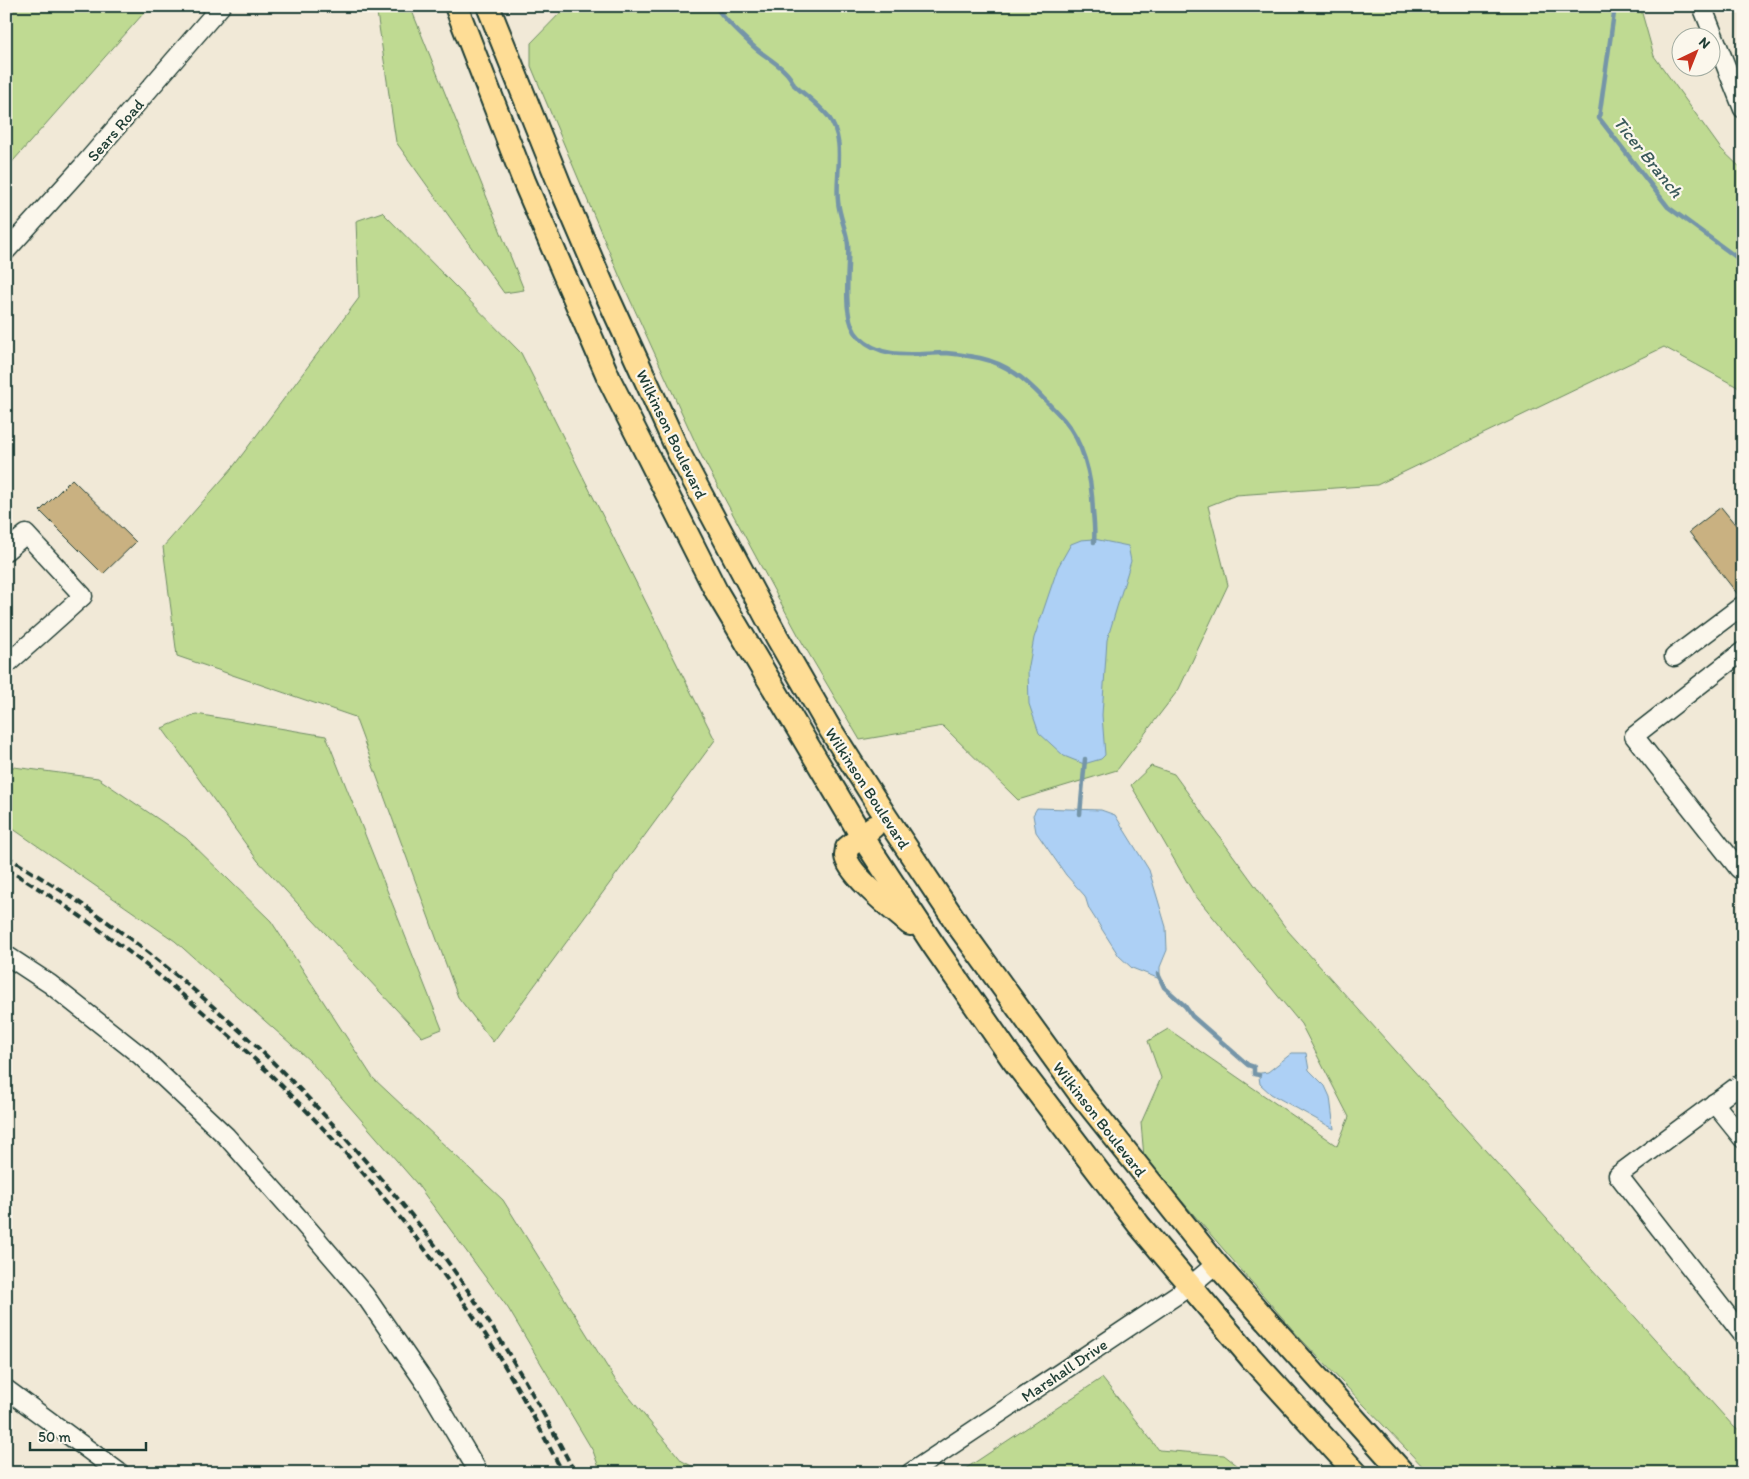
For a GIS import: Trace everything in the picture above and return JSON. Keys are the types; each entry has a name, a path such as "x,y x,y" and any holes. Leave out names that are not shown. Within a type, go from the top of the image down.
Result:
{"main road":[{"name":"Wilkinson Boulevard","path":"456,6 524,181 610,382 716,590 861,836 847,848 846,856 849,864 862,881 934,946 1013,1060 1139,1225 1252,1359 1356,1473"},
{"name":"Wilkinson Boulevard","path":"488,6 562,193 679,453 777,637 830,728 886,817 960,928 1099,1119 1216,1264 1403,1473"},
{"path":"468,38 497,28"},
{"path":"861,836 886,817"}],"street":[{"name":"Sears Road","path":"6,251 82,167 221,6"},
{"path":"1702,6 1743,109"},
{"path":"6,552 26,534 83,596 6,665"},
{"path":"1674,657 1743,605"},
{"path":"1743,651 1634,736 1739,869 1743,866"},
{"path":"6,955 50,984 141,1056 226,1136 364,1294 428,1387 479,1473"},
{"path":"1743,1082 1618,1175 1743,1336"},
{"path":"1714,1103 1743,1139"},
{"name":"Marshall Drive","path":"910,1473 1190,1286 1216,1264"},
{"path":"6,1389 120,1473"}],"green space":[{"path":"6,6 150,6 6,169"},
{"path":"376,6 410,6 524,290 504,293 396,142"},
{"path":"567,6 1640,6 1654,56 1721,149 1743,170 1743,390 1664,347 1377,485 1236,495 1208,506 1228,585 1179,689 1117,770 1018,800 943,726 860,740 802,642 702,457 622,282 531,66 531,43"},
{"path":"382,212 521,353 715,740 493,1042 458,997 355,717 177,656 163,547 233,467 359,298 356,221"},
{"path":"196,714 326,736 442,1029 422,1037 258,861 162,728"},
{"path":"6,766 98,778 186,838 271,921 373,1078 503,1200 616,1381 682,1461 705,1473 601,1473 593,1451 508,1308 417,1184 309,1060 175,941 6,824"},
{"path":"1151,766 1174,774 1288,931 1734,1427 1743,1434 1743,1473 1429,1473 1299,1337 1144,1157 1141,1123 1161,1078 1148,1041 1168,1029 1337,1146 1349,1117 1301,1024 1194,894 1131,785"},
{"path":"1102,1378 1159,1450 1224,1455 1247,1473 959,1473"}],"water":[{"path":"1094,539 1128,546 1131,561 1107,640 1102,715 1105,755 1101,759 1084,764 1064,756 1039,733 1029,704 1028,671 1034,638 1058,567 1071,544 1081,540"},
{"path":"1037,808 1101,810 1115,815 1149,870 1166,927 1167,950 1160,967 1160,979 1132,968 1119,956 1089,909 1085,896 1066,875 1036,832 1033,815"},
{"path":"1292,1053 1306,1053 1309,1070 1325,1086 1330,1097 1334,1129 1271,1094 1260,1084 1259,1077 1254,1074 1268,1072"}],"building":[{"path":"72,479 136,542 103,574 40,511"},
{"path":"1721,507 1743,534 1743,595 1739,596 1689,532"}],"waterway":[{"path":"715,6 748,42 787,73 794,85 828,116 834,126 839,147 837,190 848,245 847,294 853,329 868,345 878,350 900,354 946,353 976,357 1007,368 1029,385 1064,420 1082,452 1091,488 1094,542"},
{"name":"Ticer Branch","path":"1615,6 1599,118 1668,207 1743,262"},
{"path":"1080,814 1085,759"},
{"path":"1158,974 1164,987 1185,1006 1192,1016 1248,1065 1254,1067 1254,1074 1259,1075"}],"railway":[{"path":"6,856 86,907 166,967 242,1033 313,1103 402,1203 433,1242 478,1305 535,1399 575,1473"},
{"path":"6,868 80,916 184,996 281,1085 327,1133 371,1182 468,1308 511,1377 563,1473"}]}
